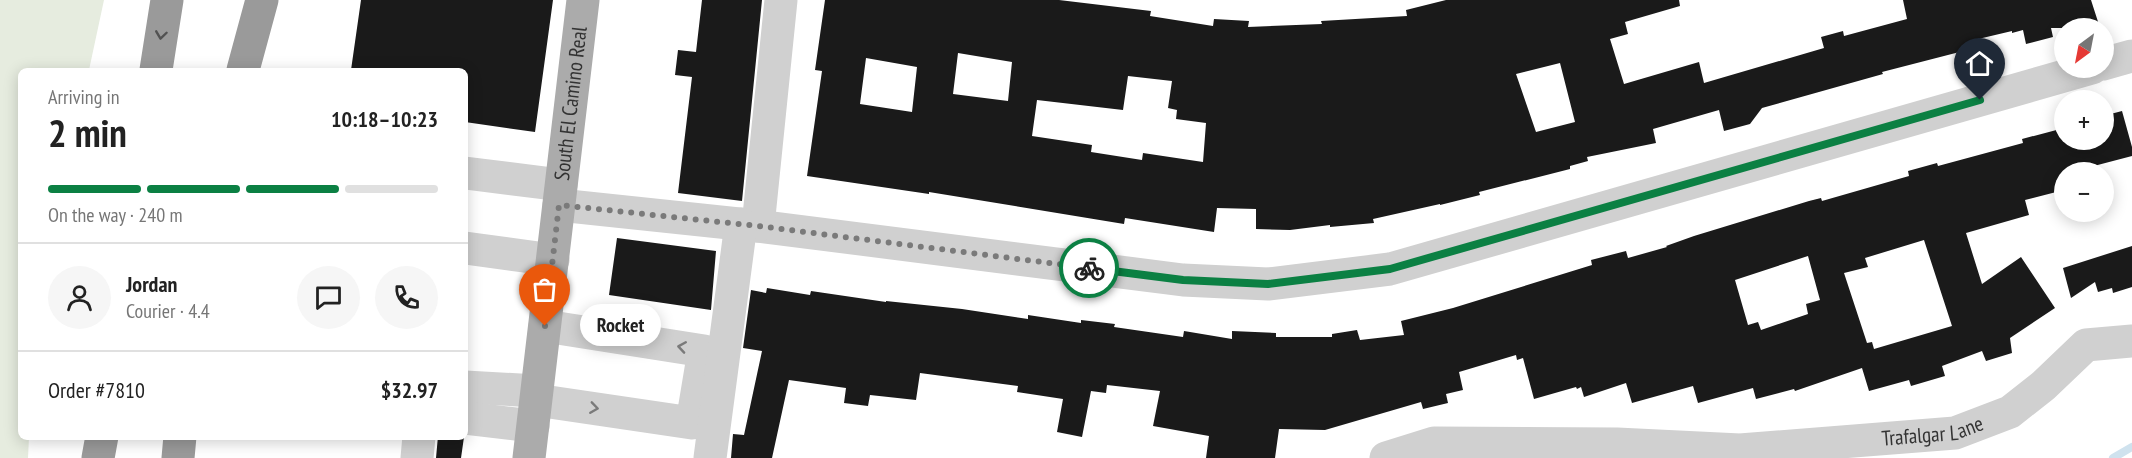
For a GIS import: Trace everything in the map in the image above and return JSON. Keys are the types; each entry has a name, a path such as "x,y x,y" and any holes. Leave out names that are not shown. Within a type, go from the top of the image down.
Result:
{"highway":[{"path":"156,68 167,0"},
{"path":"242,68 253,0"},
{"path":"243,68 262,0"},
{"path":"98,458 101,440"},
{"path":"178,458 180,440"},
{"path":"198,440 199,458"}],"main road":[{"name":"South El Camino Real","path":"534,419 583,0"}],"street":[{"path":"710,458 749,225 781,0"},
{"path":"2114,61 2132,56"},
{"path":"468,174 560,195 749,225 1183,280 1268,284 1390,269 2057,78"},
{"path":"468,248 553,260"},
{"path":"468,418 692,423 704,351 545,326"},
{"name":"Trafalgar Lane","path":"1386,458 1434,443 1617,444 1740,450 1955,433 2010,412 2043,386 2086,345 2132,341"},
{"path":"468,388 534,419"},
{"path":"417,458 419,440"}],"shaded area":[{"path":"0,0 104,0 89,68 18,68 18,440 29,440 28,458 0,458"}],"building":[{"path":"361,0 553,0 535,132 468,122 468,68 351,68"},
{"path":"702,0 762,0 742,201 678,193 692,77 675,75 678,50 696,52"},
{"path":"825,0 1059,0 1151,11 1150,16 1213,26 1214,19 1249,21 1248,27 1322,24 1321,21 1407,16 1406,10 1446,0 1679,0 1680,6 1625,22 1628,34 1610,39 1624,84 1699,62 1704,83 1824,48 1821,37 1843,31 1844,36 1907,19 1903,0 2091,0 2097,18 2054,18 2054,28 2051,28 2053,37 2026,44 2023,30 1974,40 1975,48 1882,72 1883,74 1762,108 1750,124 1724,131 1719,110 1653,129 1656,143 1587,157 1588,161 1570,166 1570,169 1479,192 1480,195 1373,219 1374,223 1290,230 1256,229 1256,209 1217,208 1214,232 1125,218 1124,224 929,192 929,194 807,176 822,71 815,70","holes":["958,53 1012,62 1008,101 953,94","866,58 917,67 912,112 860,104","1560,63 1575,122 1536,132 1516,74","1128,76 1172,81 1168,108 1177,110 1176,119 1206,123 1203,162 1143,153 1142,160 1091,152 1092,145 1032,136 1037,100 1123,110"]},
{"path":"2122,111 2132,147 2132,156 2109,162 2054,162 2054,193 2025,200 2029,215 1966,233 1982,284 2021,257 2055,308 2010,338 2012,353 1986,361 1982,351 1942,366 1945,376 1911,386 1909,380 1869,391 1862,368 1795,391 1794,389 1756,399 1753,388 1698,403 1693,386 1632,403 1626,383 1584,397 1581,387 1577,389 1576,387 1534,399 1523,358 1517,360 1516,355 1459,372 1463,390 1446,394 1448,403 1423,409 1421,402 1325,430 1279,429 1275,458 1206,458 1209,436 1153,426 1160,391 1107,385 1106,393 1091,391 1082,437 1057,432 1063,399 1017,392 1018,386 920,373 916,400 870,395 868,406 844,403 846,388 789,380 772,458 731,458 733,434 744,435 762,351 743,348 751,290 766,293 767,288 810,295 811,291 1028,319 1028,315 1081,323 1081,320 1183,337 1184,331 1232,339 1232,331 1276,333 1276,337 1332,337 1332,334 1357,330 1360,340 1404,335 1401,321 1453,308 1592,265 1591,260 1626,251 1628,258 1809,201 1821,198 1822,201 1909,176 1908,171 1937,163 1938,166 2023,143 2022,139 2054,131 2054,150 2114,150 2114,113","holes":["1924,240 1952,326 1874,349 1872,342 1867,343 1844,273 1868,267 1865,258","1808,256 1820,300 1806,304 1808,314 1761,330 1758,322 1748,325 1735,280"]},
{"path":"617,238 716,251 711,310 609,295"},
{"path":"2132,246 2132,287 2113,293 2112,288 2098,292 2095,282 2071,298 2063,268"},
{"path":"438,440 464,440 461,458 436,458"}],"waterway":[{"path":"2113,458 2132,447"}],"way so far":[{"path":"545,326 559,205 758,226 1089,268"}],"place":[{"name":"Rocket","path":"545,326"}],"route":[{"path":"1089,268 1183,280 1268,284 1390,269 1980,100"}]}
